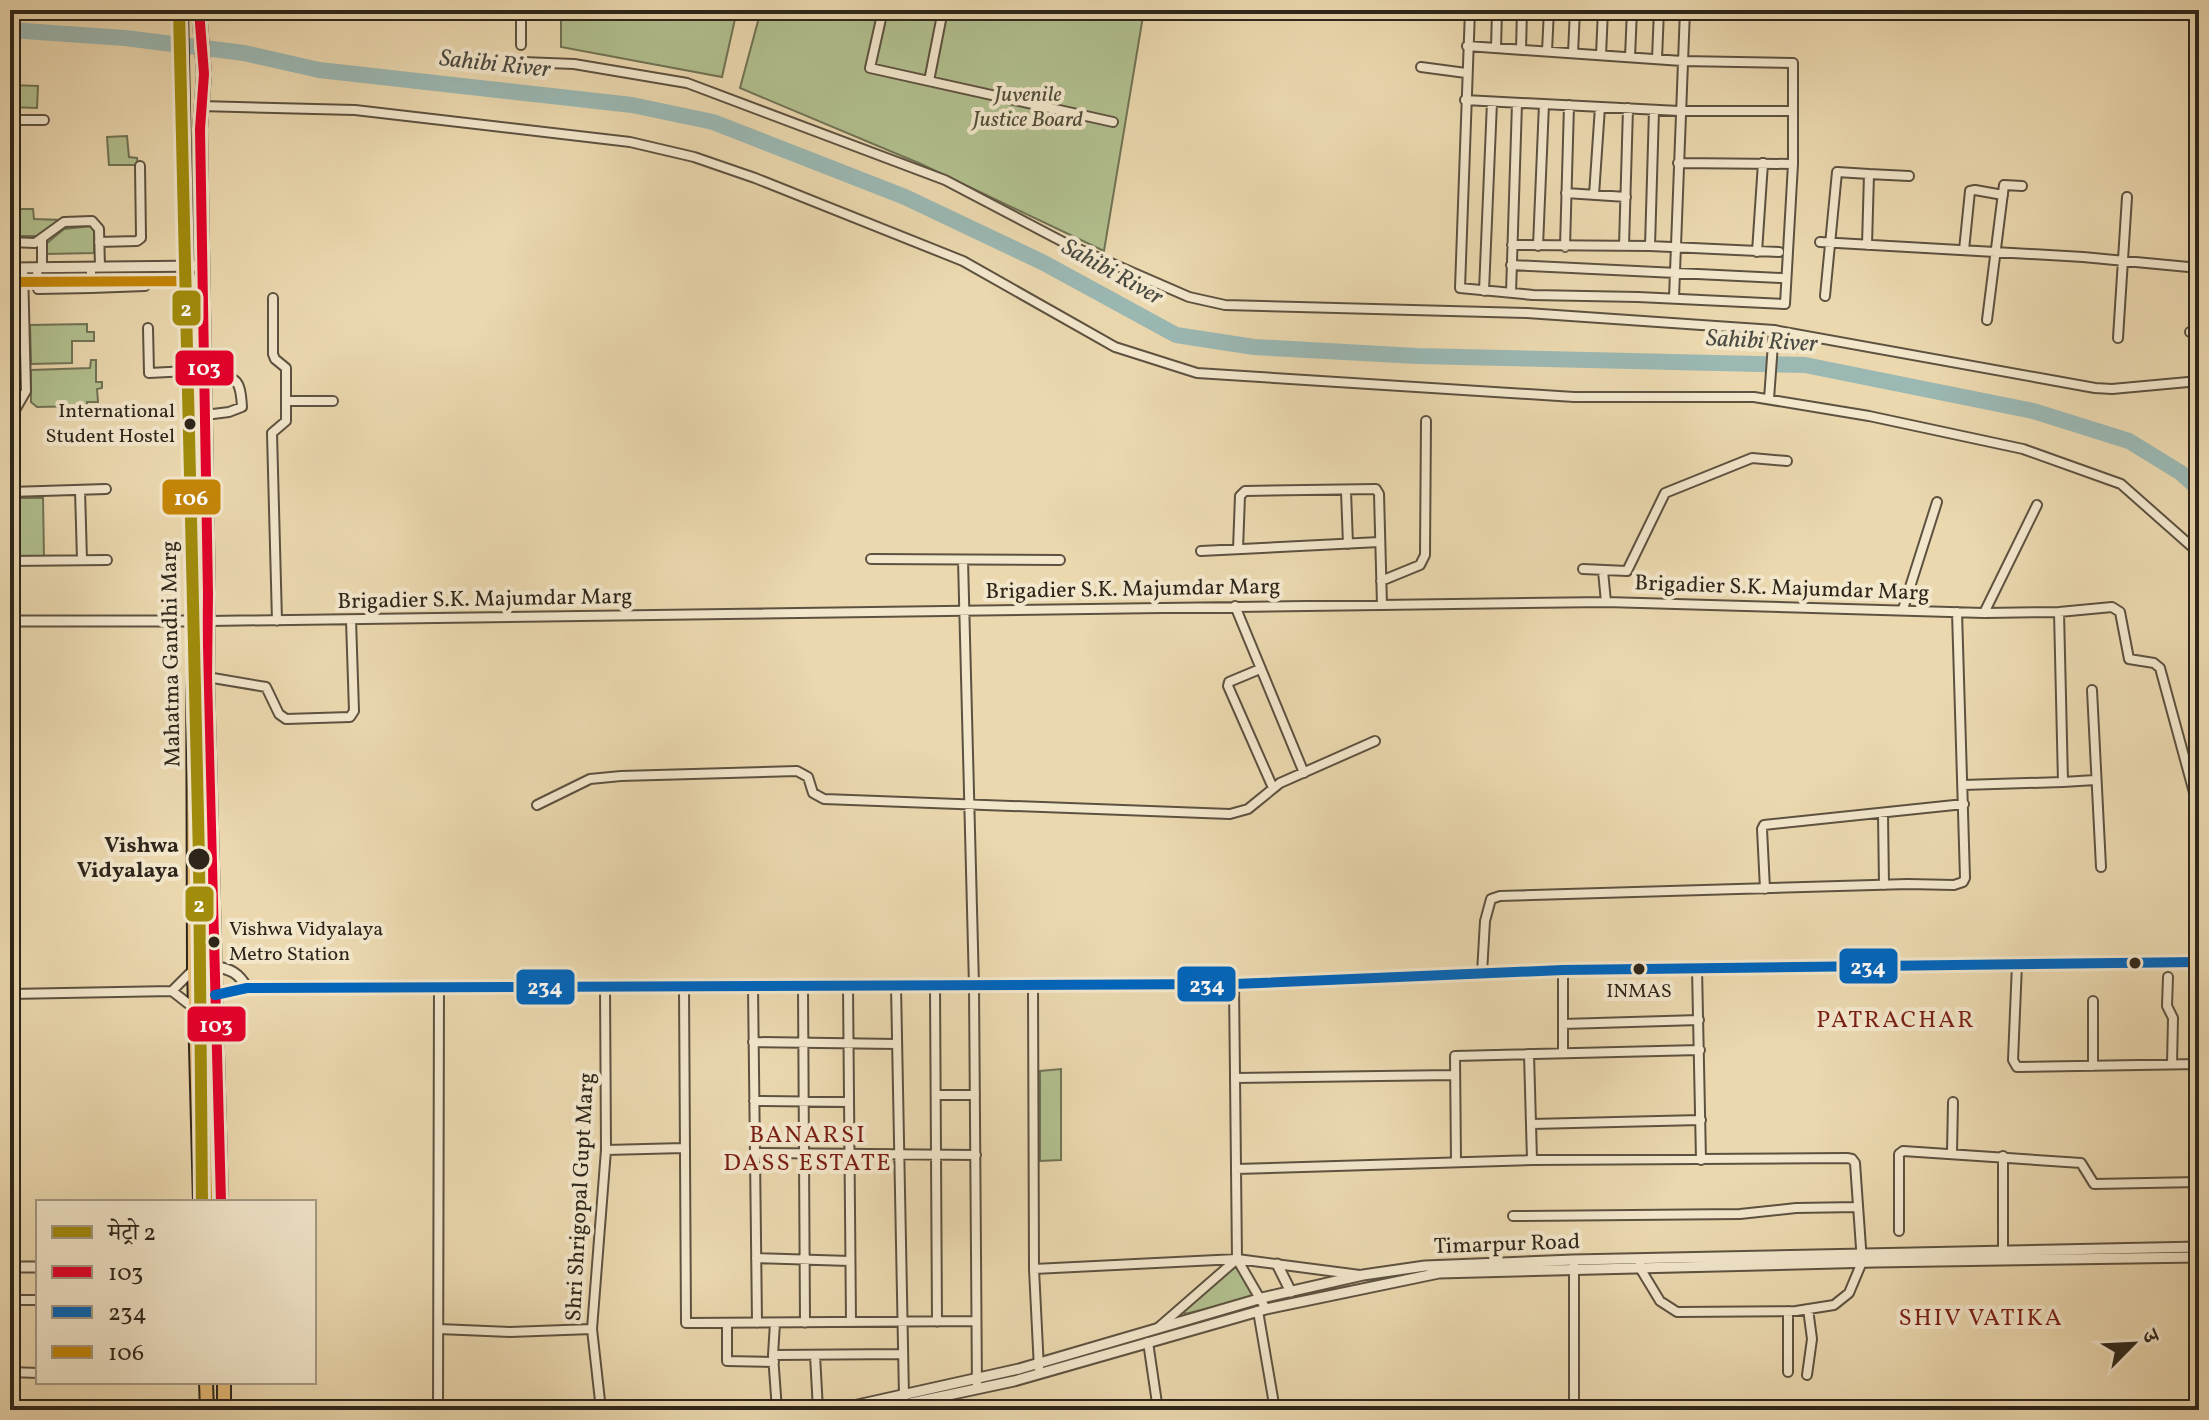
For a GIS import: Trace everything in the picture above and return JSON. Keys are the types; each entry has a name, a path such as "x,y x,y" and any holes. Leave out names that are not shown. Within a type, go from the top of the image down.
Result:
{"main road":[{"name":"Mahatma Gandhi Marg","path":"181,12 200,1200"},
{"name":"Mahatma Gandhi Marg","path":"200,12 209,621 207,677 221,1200"},
{"path":"181,82 203,80"},
{"path":"193,814 210,814"},
{"path":"206,1384 207,1410"},
{"path":"224,1384 224,1410"}],"street":[{"path":"230,10 289,10"},
{"path":"383,10 487,10"},
{"path":"521,10 521,45"},
{"path":"883,10 870,68 1113,122"},
{"path":"929,81 943,10"},
{"path":"1467,46 1682,61 1793,63 1793,164 1785,304 1511,293 1459,287 1467,46 1470,10"},
{"path":"1496,48 1497,10"},
{"path":"1521,50 1522,10"},
{"path":"1547,51 1549,10"},
{"path":"1573,53 1575,10"},
{"path":"1601,55 1603,10"},
{"path":"1630,57 1632,10"},
{"path":"1657,59 1659,10"},
{"path":"1674,298 1685,10"},
{"path":"523,62 574,64 687,83 945,180 1067,244 1189,297 1225,305 1527,313 1773,333 2095,388 2199,381"},
{"path":"1421,67 1466,73"},
{"path":"1465,100 1679,111 1793,111"},
{"path":"1484,291 1492,102"},
{"path":"1511,293 1517,103"},
{"path":"1538,246 1544,104"},
{"path":"1565,247 1569,105"},
{"path":"200,106 355,110 630,142 694,157 912,239 986,274 1115,347 1197,373 1574,397 1754,397 1869,416 2023,449 2121,484 2199,553"},
{"path":"1594,195 1600,107"},
{"path":"1624,246 1628,108"},
{"path":"1650,246 1654,110"},
{"path":"10,120 44,120"},
{"path":"1678,163 1793,164"},
{"path":"1757,252 1763,163"},
{"path":"99,242 137,241 141,238 140,166"},
{"path":"1825,296 1824,242 1837,172 1909,176"},
{"path":"1867,245 1869,174"},
{"path":"1987,320 2004,184 2022,186"},
{"path":"1964,250 1970,191 2003,195"},
{"path":"1566,193 1626,197"},
{"path":"2118,338 2127,197"},
{"path":"10,242 35,243 64,222 92,221 98,225 99,242 91,288"},
{"path":"42,240 38,289 145,286"},
{"path":"1824,242 2123,260 2199,268"},
{"path":"1512,245 1650,246 1779,252"},
{"path":"1511,265 1781,278"},
{"path":"10,268 202,266"},
{"path":"15,454 15,410 26,391 23,268"},
{"path":"273,298 273,354 286,366 285,423 272,433 277,621"},
{"path":"148,328 149,373 188,371"},
{"path":"1769,399 1773,333"},
{"path":"204,375 228,377 236,381 241,386 242,407 205,415"},
{"path":"286,401 333,401"},
{"path":"1381,581 1420,565 1425,555 1426,421"},
{"path":"1583,569 1622,572 1629,568 1665,493 1752,458 1787,461"},
{"path":"1238,549 1241,493 1372,488 1379,494 1382,605"},
{"path":"10,492 106,489"},
{"path":"80,490 82,560"},
{"path":"1346,491 1348,544"},
{"path":"1903,609 1937,502"},
{"path":"1984,613 2037,505"},
{"path":"1201,551 1379,542"},
{"path":"871,559 1060,560"},
{"path":"10,561 107,560"},
{"path":"963,560 974,986 977,1384"},
{"path":"1603,571 1606,602"},
{"name":"Brigadier S.K. Majumdar Marg","path":"209,621 1606,602 1984,613 2059,612 2112,607 2120,612 2129,659 2154,663 2160,668 2195,784"},
{"path":"1235,606 1304,773"},
{"path":"1482,973 1485,921 1491,899 1500,896 1954,885 1963,882 1964,804 1957,612"},
{"path":"2059,612 2063,782"},
{"path":"207,677 266,687 279,714 289,720 350,717 354,711 351,620"},
{"path":"10,621 193,621"},
{"path":"1260,669 1229,682 1228,686 1273,788"},
{"path":"2092,690 2101,867"},
{"path":"537,805 590,779 797,771 808,777 813,793 824,799 1230,814 1248,809 1273,788 1375,741"},
{"path":"1963,785 2095,780"},
{"path":"2195,784 2199,811"},
{"path":"1765,889 1764,825 1964,804"},
{"path":"1883,814 1884,885"},
{"path":"215,995 247,988 1234,984 1563,970 2196,962 2199,949"},
{"path":"2017,964 2014,1064 2022,1067 2199,1064"},
{"path":"213,966 229,969 240,976 247,988"},
{"path":"1697,968 1701,1160"},
{"path":"172,991 194,969"},
{"path":"1563,970 1563,1053"},
{"path":"2168,977 2167,1006 2173,1018 2172,1064"},
{"path":"1234,984 1237,1259 1262,1298 1275,1410"},
{"path":"438,1410 439,986"},
{"name":"Shri Shrigopal Gupt Marg","path":"601,1410 592,1329 606,1150 605,986"},
{"path":"684,986 685,1320 688,1325 976,1321"},
{"path":"753,986 757,1323"},
{"path":"803,986 805,1323"},
{"path":"848,986 851,1322"},
{"path":"896,986 905,1400"},
{"path":"935,986 937,1322"},
{"path":"1033,986 1034,1269 1039,1369"},
{"path":"10,994 172,991 196,1010"},
{"path":"2093,1001 2093,1066"},
{"path":"1563,1024 1699,1020"},
{"path":"753,1042 897,1044"},
{"path":"1456,1162 1454,1058 1457,1055 1700,1050"},
{"path":"1529,1054 1532,1160"},
{"path":"1235,1078 1454,1075"},
{"path":"936,1095 975,1095"},
{"path":"754,1101 849,1102"},
{"path":"1952,1153 1953,1102"},
{"path":"1531,1124 1701,1120"},
{"path":"606,1150 684,1148"},
{"path":"1899,1231 1901,1151 2081,1163 2094,1184 2199,1182"},
{"path":"755,1153 976,1155"},
{"path":"2003,1156 2003,1251"},
{"path":"1236,1169 1532,1160 1852,1159 1856,1169 1862,1258 1849,1293 1834,1305 1788,1311 1677,1312 1660,1301 1640,1263"},
{"path":"1513,1216 1740,1214 1858,1207"},
{"name":"Timarpur Road","path":"1862,1258 2199,1247"},
{"name":"Timarpur Road","path":"1039,1369 1158,1327 1262,1298 1363,1275 1457,1263 2199,1257"},
{"path":"756,1258 850,1261"},
{"path":"1034,1269 1237,1259 1363,1275"},
{"path":"1158,1327 1237,1259"},
{"path":"1277,1264 1291,1292"},
{"path":"1574,1264 1574,1410 1643,1410"},
{"name":"Timarpur Road","path":"835,1410 905,1400 977,1384 1262,1310 1439,1273 1574,1264"},
{"path":"10,1267 36,1267"},
{"path":"10,1300 36,1300"},
{"path":"1807,1375 1812,1339 1808,1309"},
{"path":"1788,1311 1788,1372"},
{"path":"775,1323 773,1359 777,1410"},
{"path":"727,1324 727,1361 815,1355 903,1354"},
{"path":"439,1329 510,1332 592,1329"},
{"path":"1148,1342 1158,1410"},
{"path":"815,1355 818,1410"},
{"path":"10,1372 36,1373"},
{"name":"Timarpur Road","path":"878,1410 905,1400"}],"green space":[{"path":"561,10 737,10 722,77 561,47"},
{"name":"Juvenile Justice Board","path":"761,10 1144,10 1104,251 921,164 740,88"},
{"path":"10,85 38,86 37,108 10,107"},
{"path":"127,136 129,157 137,158 138,165 109,165 107,137"},
{"path":"10,209 33,209 34,219 62,220 40,236 10,236"},
{"path":"91,226 94,231 94,253 46,254 47,243 64,229"},
{"path":"87,324 87,332 94,332 94,341 72,341 72,363 31,364 30,325"},
{"path":"91,360 96,360 96,382 102,382 102,388 97,389 98,402 87,402 87,406 37,407 31,402 31,370 90,368"},
{"path":"10,498 43,498 44,557 10,558"},
{"path":"1061,1069 1061,1160 1040,1161 1040,1071"},
{"path":"1236,1266 1255,1297 1185,1314 1184,1311"}],"waterway":[{"name":"Sahibi River","path":"10,30 125,38 244,53 319,70 632,105 713,122 905,197 1044,263 1176,335 1254,347 1417,356 1805,365 2033,411 2129,441 2181,473 2199,489"}],"metro line":[{"name":"2","path":"179,10 199,858 202,1200"}],"transit line":[{"name":"103","path":"199,10 204,74 200,129 207,677 221,1200"},
{"name":"106","path":"10,282 189,281 193,677 207,1200"},
{"name":"234","path":"215,995 247,988 1234,984 1563,970 2199,962"}],"place":[{"name":"International Student Hostel","path":"190,424"},
{"name":"Vishwa Vidyalaya","path":"199,859"},
{"name":"Vishwa Vidyalaya Metro Station","path":"214,942"},
{"name":"INMAS","path":"1639,969"}],"district":[{"name":"PATRACHAR","path":"1896,1021"},
{"name":"BANARSI DASS ESTATE","path":"808,1150"},
{"name":"SHIV VATIKA","path":"1981,1319"}]}
